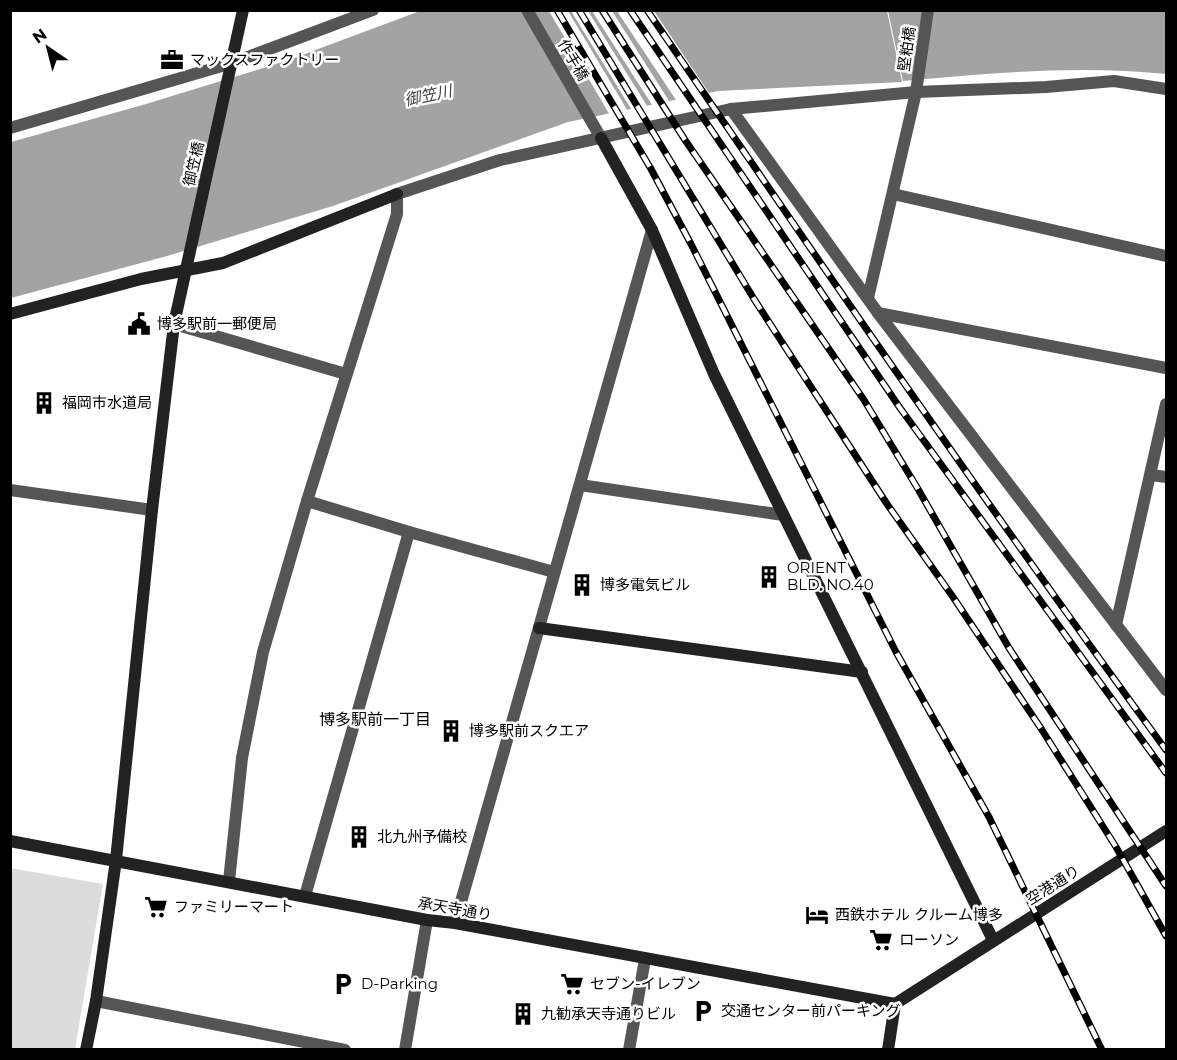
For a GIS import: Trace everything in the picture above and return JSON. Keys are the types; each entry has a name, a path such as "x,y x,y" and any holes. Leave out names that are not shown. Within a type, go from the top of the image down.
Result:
{"street":[{"name":"御笠橋","path":"86,1050 96,1000 116,860 152,510 174,324 243,10"},
{"path":"10,128 232,63 373,10"},
{"name":"作手橋","path":"527,10 601,138"},
{"name":"堅粕橋","path":"868,298 916,92 928,10"},
{"path":"10,314 141,279 223,263 397,194 500,159 731,109 916,92 1046,87 1113,81 1167,89"},
{"path":"731,109 878,313 1167,690"},
{"path":"601,138 652,230 714,375 993,940"},
{"path":"229,881 242,758 261,663 307,501 397,214 397,194"},
{"path":"893,194 1167,256"},
{"path":"455,923 652,230"},
{"path":"878,313 1167,368"},
{"path":"174,324 346,374"},
{"path":"1116,625 1167,404"},
{"path":"1151,475 1167,477"},
{"path":"580,485 783,515"},
{"path":"10,490 152,510"},
{"path":"307,501 554,572"},
{"path":"305,896 409,532"},
{"path":"539,628 862,672"},
{"name":"空港通り","path":"895,1004 1167,831"},
{"name":"承天寺通り","path":"10,841 427,920 455,923 895,1004"},
{"path":"405,1050 427,920"},
{"path":"630,1050 645,959"},
{"path":"96,1000 345,1050"},
{"path":"888,1050 895,1004"}],"shaded area":[{"path":"10,868 103,884 75,1049 11,1049"}],"water":[{"name":"御笠川","path":"420,11 887,11 902,82 718,91 568,122 333,206 167,256 11,298 11,142 286,61"},
{"path":"888,11 1166,11 1166,74 1068,70 903,81"}],"pier":[{"path":"549,11 568,11 629,113 611,117"},
{"path":"571,11 588,11 649,109 633,112"},
{"path":"592,11 612,11 671,104 654,108"},
{"path":"617,11 654,11 711,96 678,103"}],"railway":[{"path":"557,10 651,169 691,244 896,652 989,817 1102,1050"},
{"path":"579,10 754,299 887,504 953,597 1042,730 1116,847 1166,936"},
{"path":"602,10 685,140 864,400 1009,648 1166,886"},
{"path":"630,10 900,408 1166,773"},
{"path":"647,10 904,382 1166,750"}],"place":[{"name":"マックスファクトリー","path":"172,60"},
{"name":"博多駅前一郵便局","path":"139,324"},
{"name":"福岡市水道局","path":"44,403"},
{"name":"ORIENT BLD. NO.40","path":"769,577"},
{"name":"博多電気ビル","path":"582,585"},
{"name":"博多駅前スクエア","path":"451,731"},
{"name":"北九州予備校","path":"359,837"},
{"name":"ファミリーマート","path":"156,907"},
{"name":"西鉄ホテル クルーム博多","path":"817,915"},
{"name":"ローソン","path":"881,940"},
{"name":"D-Parking","path":"343,984"},
{"name":"セブン-イレブン","path":"572,984"},
{"name":"交通センター前パーキング","path":"703,1011"},
{"name":"九勧承天寺通りビル","path":"523,1014"}],"district":[{"name":"博多駅前一丁目","path":"375,719"}]}
